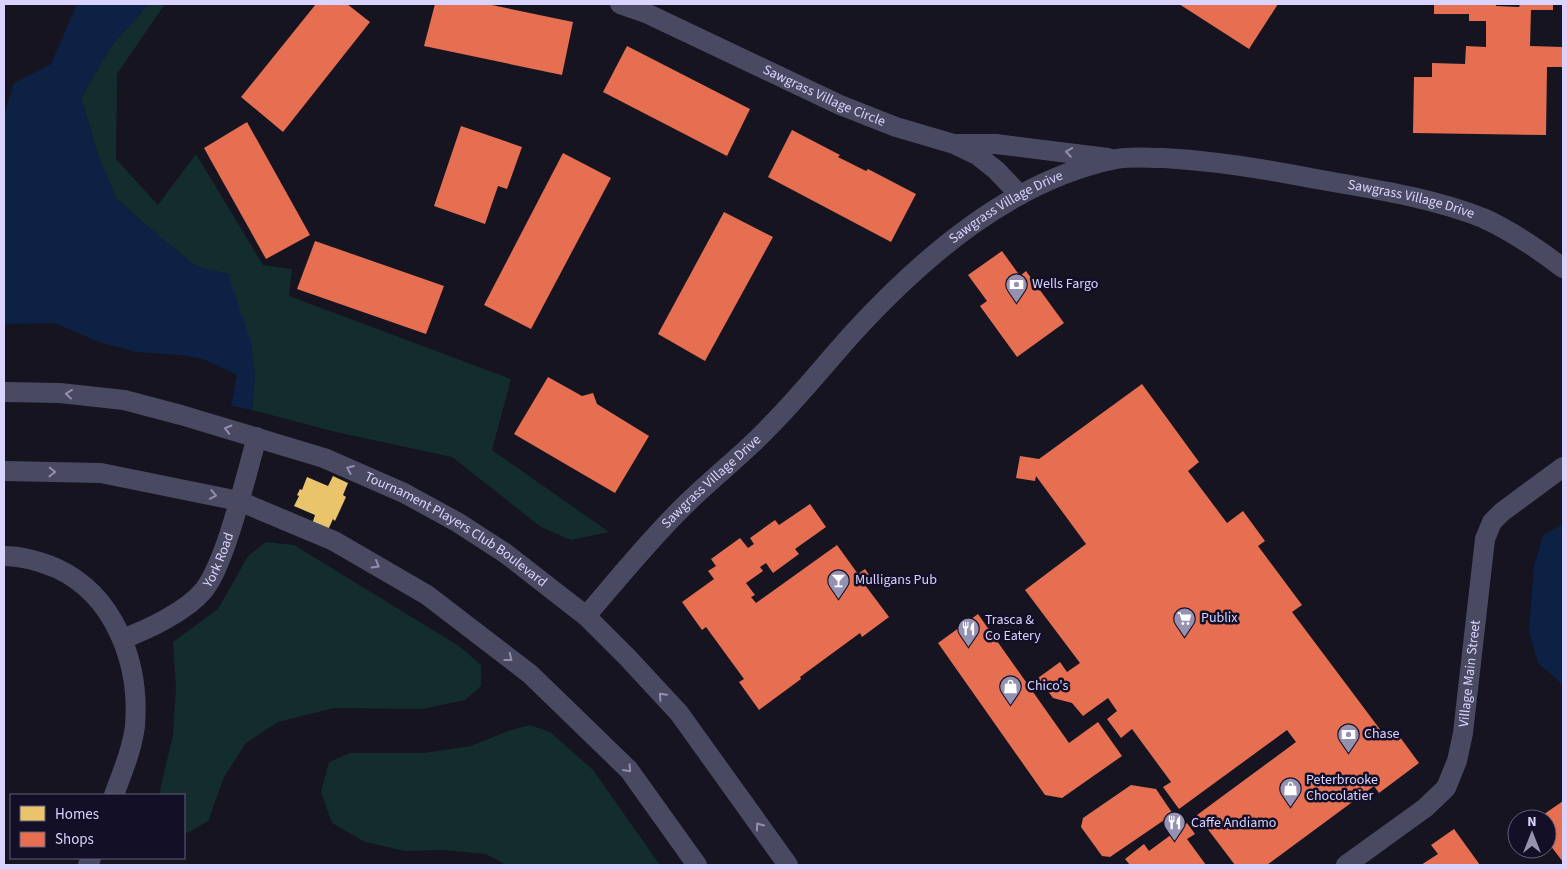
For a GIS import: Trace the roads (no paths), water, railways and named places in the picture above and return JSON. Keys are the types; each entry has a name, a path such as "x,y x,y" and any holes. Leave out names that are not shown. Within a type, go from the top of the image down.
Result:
{"street":[{"name":"Sawgrass Village Circle","path":"620,4 646,13 840,106 896,127 954,144 976,155 996,170 1020,195"},
{"path":"954,144 996,144 1117,159"},
{"name":"Sawgrass Village Drive","path":"586,616 686,503 772,425 855,331 914,271 969,228 1011,199 1070,172 1117,159 1195,160 1255,168 1375,189 1432,202 1484,219 1530,243 1563,268"},
{"name":"Tournament Players Club Boulevard","path":"4,392 60,393 124,400 257,437 324,458 404,493 457,522 505,553 586,616 679,713 788,865"},
{"name":"York Road","path":"122,639 145,631 190,603 204,590 215,572 231,531 257,437"},
{"name":"Village Main Street","path":"1346,865 1425,808 1446,788 1457,760 1463,733 1485,539 1492,522 1502,512 1563,467"},
{"path":"4,471 101,473 239,500 334,541 427,595 530,674 630,770 697,865"},
{"path":"4,556 20,557 44,563 66,573 87,588 104,606 122,639 130,661 135,694 135,726 128,758 114,794"}],"water":[{"path":"77,4 147,4 112,45 81,98 99,158 116,198 197,267 228,274 251,342 255,376 252,410 231,406 237,375 203,359 180,355 136,352 102,343 54,323 4,324 4,115 14,83 51,64"},
{"path":"1563,524 1563,688 1561,683 1538,663 1529,631 1534,566 1543,535"}],"place":[{"name":"Wells Fargo","path":"1016,303"},
{"name":"Mulligans Pub","path":"839,599"},
{"name":"Publix","path":"1185,637"},
{"name":"Trasca & Co Eatery","path":"969,647"},
{"name":"Chico's","path":"1011,705"},
{"name":"Chase","path":"1348,753"},
{"name":"Peterbrooke Chocolatier","path":"1290,807"},
{"name":"Caffe Andiamo","path":"1175,842"}]}
